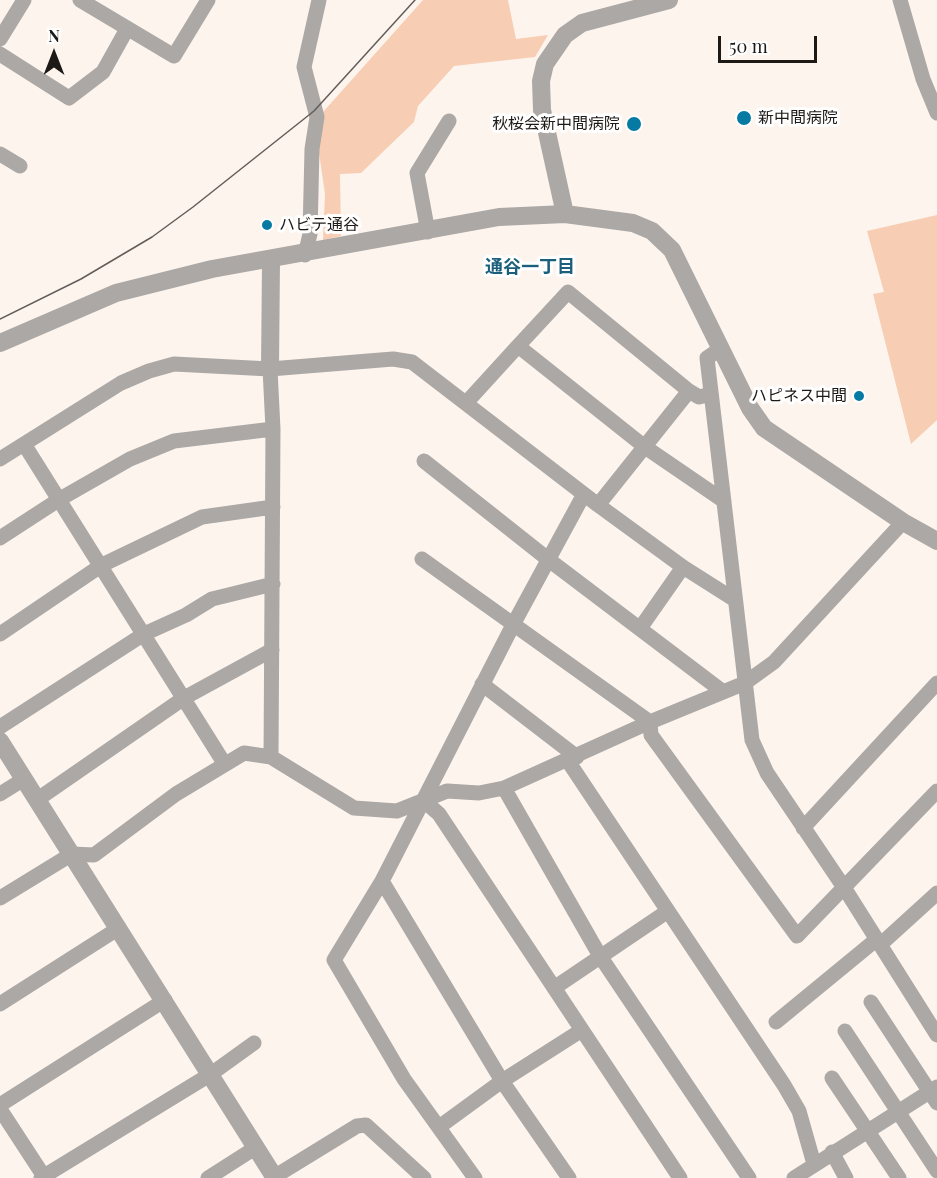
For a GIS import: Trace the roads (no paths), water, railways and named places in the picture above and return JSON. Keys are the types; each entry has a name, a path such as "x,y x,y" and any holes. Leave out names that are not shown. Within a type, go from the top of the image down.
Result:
{"street":[{"path":"0,39 24,0"},
{"path":"80,0 174,56 208,0"},
{"path":"305,255 310,234 312,149 317,117 304,67 320,0"},
{"path":"565,214 542,110 541,81 545,64 560,41 582,23 636,4 669,0"},
{"path":"900,0 922,79 937,113"},
{"path":"0,54 69,98 103,72 127,29"},
{"path":"428,232 417,173 449,121"},
{"path":"0,154 20,166"},
{"path":"0,343 116,293 172,278 499,217 565,214 633,223 652,231 672,250 750,408 764,428 903,522 937,542"},
{"path":"271,261 272,757"},
{"path":"466,403 568,292 689,391 699,397 711,393"},
{"path":"518,346 645,447 724,501"},
{"path":"720,349 707,358 752,740 768,773 879,941 937,1035"},
{"path":"0,459 121,383 149,371 174,364 270,369 393,359 412,362 598,505 683,567 735,600"},
{"path":"598,505 689,391"},
{"path":"0,537 130,459 174,441 273,429"},
{"path":"24,444 224,763"},
{"path":"424,461 549,560 641,627 722,691"},
{"path":"475,1178 404,1079 334,960 382,881 514,623 584,494"},
{"path":"0,634 102,566 202,517 273,507"},
{"path":"0,898 72,854 94,855 176,794 244,753 272,757 354,808 397,811 447,791 479,793 504,788 573,759 650,722 745,683 774,662 903,522"},
{"path":"422,559 650,722 651,735 797,936 845,889 937,791"},
{"path":"641,627 683,567"},
{"path":"0,727 144,634 186,615 212,599 273,584"},
{"path":"38,799 184,698 272,650"},
{"path":"483,684 573,759 668,911 784,1084 800,1111 814,1164"},
{"path":"803,828 937,684"},
{"path":"0,741 275,1178 357,1126 366,1125 424,1178"},
{"path":"0,794 24,779"},
{"path":"504,788 600,956 749,1178"},
{"path":"423,800 439,814 680,1178"},
{"path":"382,881 502,1081 569,1178"},
{"path":"776,1022 936,897"},
{"path":"554,988 668,911"},
{"path":"0,1004 119,928"},
{"path":"165,1000 0,1107 43,1177 211,1074 254,1043"},
{"path":"794,1178 898,1112 935,1094 871,1002"},
{"path":"439,1127 502,1081 582,1030"},
{"path":"845,1030 937,1172"},
{"path":"832,1078 898,1178"},
{"path":"208,1178 255,1148"},
{"path":"832,1152 846,1178"}],"tram line":[{"path":"0,319 81,279 152,237 193,207 314,111 415,0"}],"place":[{"name":"新中間病院","path":"744,118"},
{"name":"秋桜会新中間病院","path":"634,124"},
{"name":"ハビテ通谷","path":"267,225"},
{"name":"ハピネス中間","path":"859,396"}],"district":[{"name":"通谷一丁目","path":"530,267"}]}
